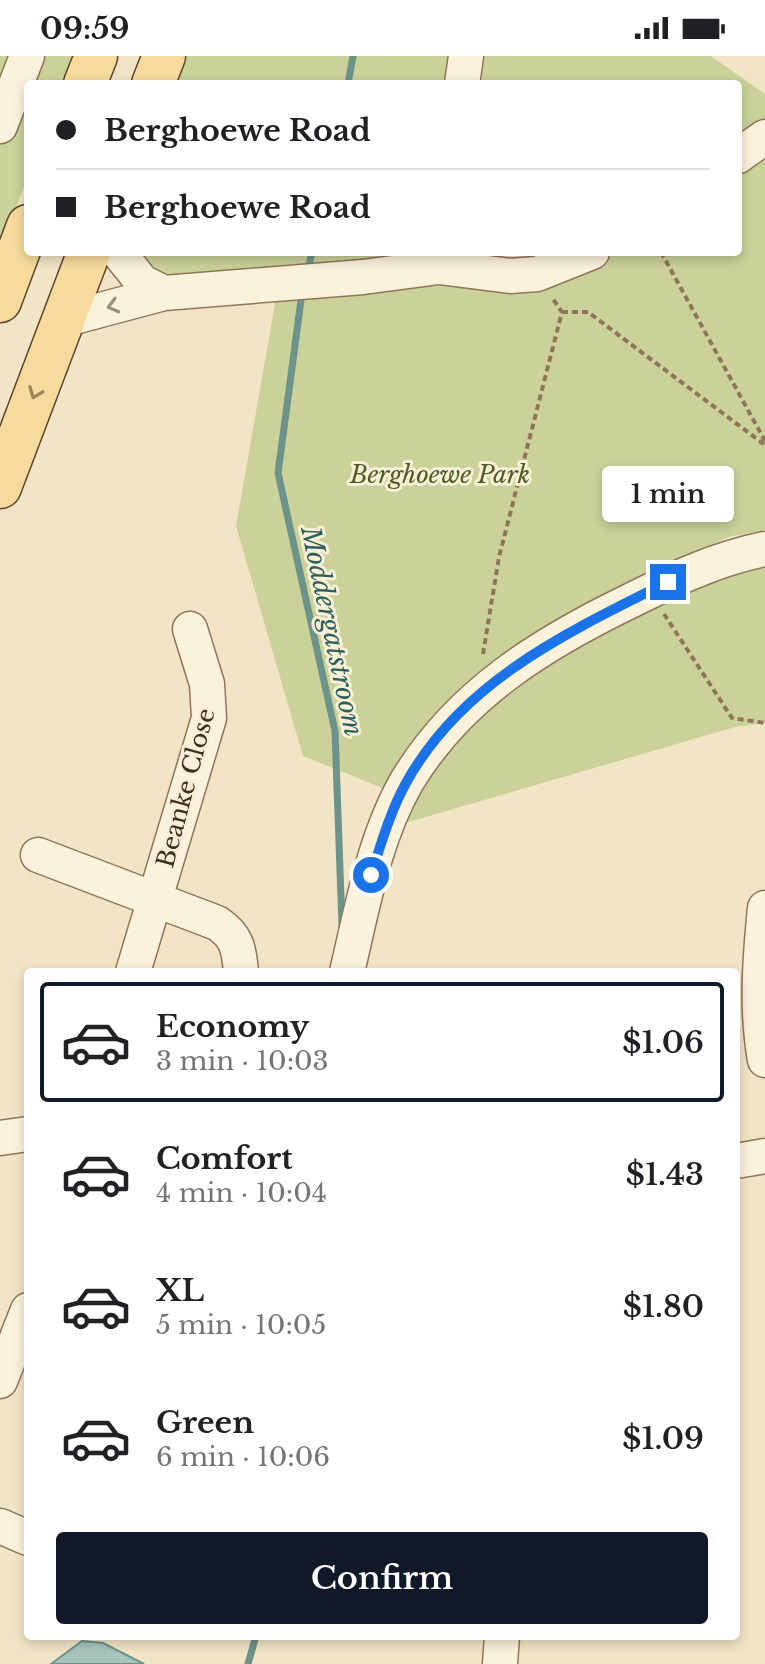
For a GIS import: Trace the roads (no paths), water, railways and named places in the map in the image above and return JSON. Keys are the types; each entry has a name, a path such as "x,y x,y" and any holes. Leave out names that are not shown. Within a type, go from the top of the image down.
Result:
{"main road":[{"path":"87,80 96,56"},
{"path":"155,80 164,56"},
{"path":"0,301 24,237"},
{"path":"0,487 87,256"}],"street":[{"path":"0,126 27,56"},
{"path":"463,80 466,56"},
{"path":"742,153 765,137"},
{"path":"121,256 142,282 164,293"},
{"path":"63,320 164,293 363,277 440,259 510,276 537,274 582,256"},
{"path":"349,967 371,875 406,784 439,736 498,677 551,642 706,565 765,549"},
{"name":"Beanke Close","path":"134,968 209,718 207,684 190,629"},
{"name":"Beanke Close","path":"38,855 157,900 230,932 237,943 240,968"},
{"path":"765,908 760,1029 765,1060"},
{"path":"0,1138 24,1135"},
{"path":"740,1160 765,1156"},
{"path":"0,1381 20,1351 24,1330"},
{"path":"0,1526 24,1536"},
{"path":"500,1664 502,1640"}],"water":[{"path":"82,1641 103,1643 144,1664 51,1664"}],"waterway":[{"name":"Moddergatstroom","path":"349,80 353,56"},
{"name":"Moddergatstroom","path":"309,265 311,256"},
{"name":"Moddergatstroom","path":"301,300 278,473 335,731 342,926"},
{"name":"Moddergatstroom","path":"248,1664 255,1640"}],"park label":[{"name":"Berghoewe Park","path":"440,475"}]}
